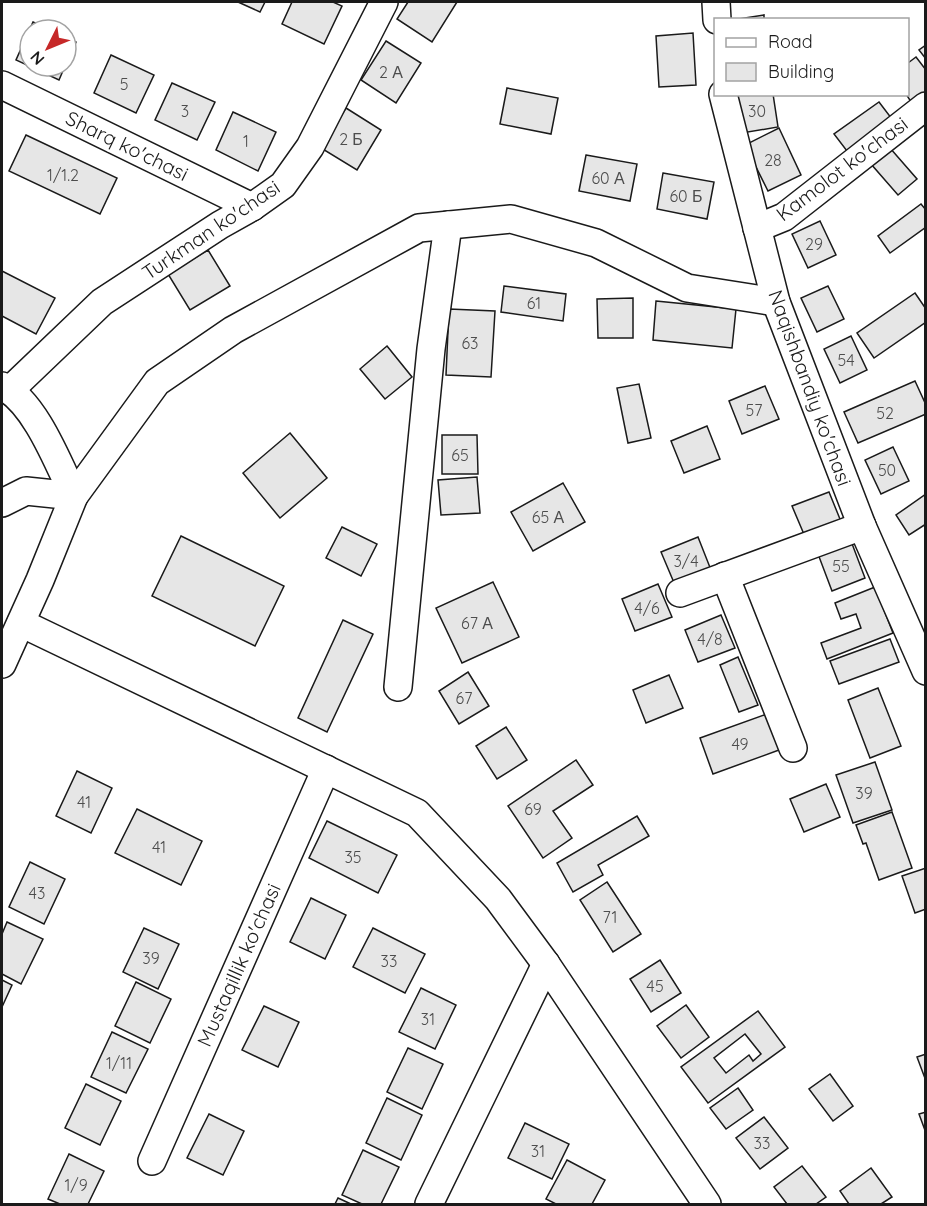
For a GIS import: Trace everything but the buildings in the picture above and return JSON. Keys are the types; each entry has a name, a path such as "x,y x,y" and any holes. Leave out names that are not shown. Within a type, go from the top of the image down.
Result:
{"street":[{"name":"Turkman ko'chasi","path":"6,388 102,302 283,185 310,147 384,2"},
{"path":"716,2 717,18"},
{"name":"Sharq ko'chasi","path":"2,85 252,207"},
{"name":"Naqishbandiy ko'chasi","path":"724,96 776,302 862,526 926,671"},
{"name":"Kamolot ko'chasi","path":"757,228 784,218 926,106"},
{"path":"2,664 40,580 74,496 156,382 233,330 419,228 511,219 596,243 687,288 776,302"},
{"path":"398,687 431,349 448,225"},
{"path":"6,388 37,421 74,496"},
{"path":"2,503 26,491 74,496"},
{"path":"681,593 862,526"},
{"path":"725,576 793,748"},
{"path":"21,623 417,813 498,899 546,964 707,1204"},
{"name":"Mustaqillik ko'chasi","path":"152,1161 326,769"},
{"path":"429,1204 546,964"}]}
